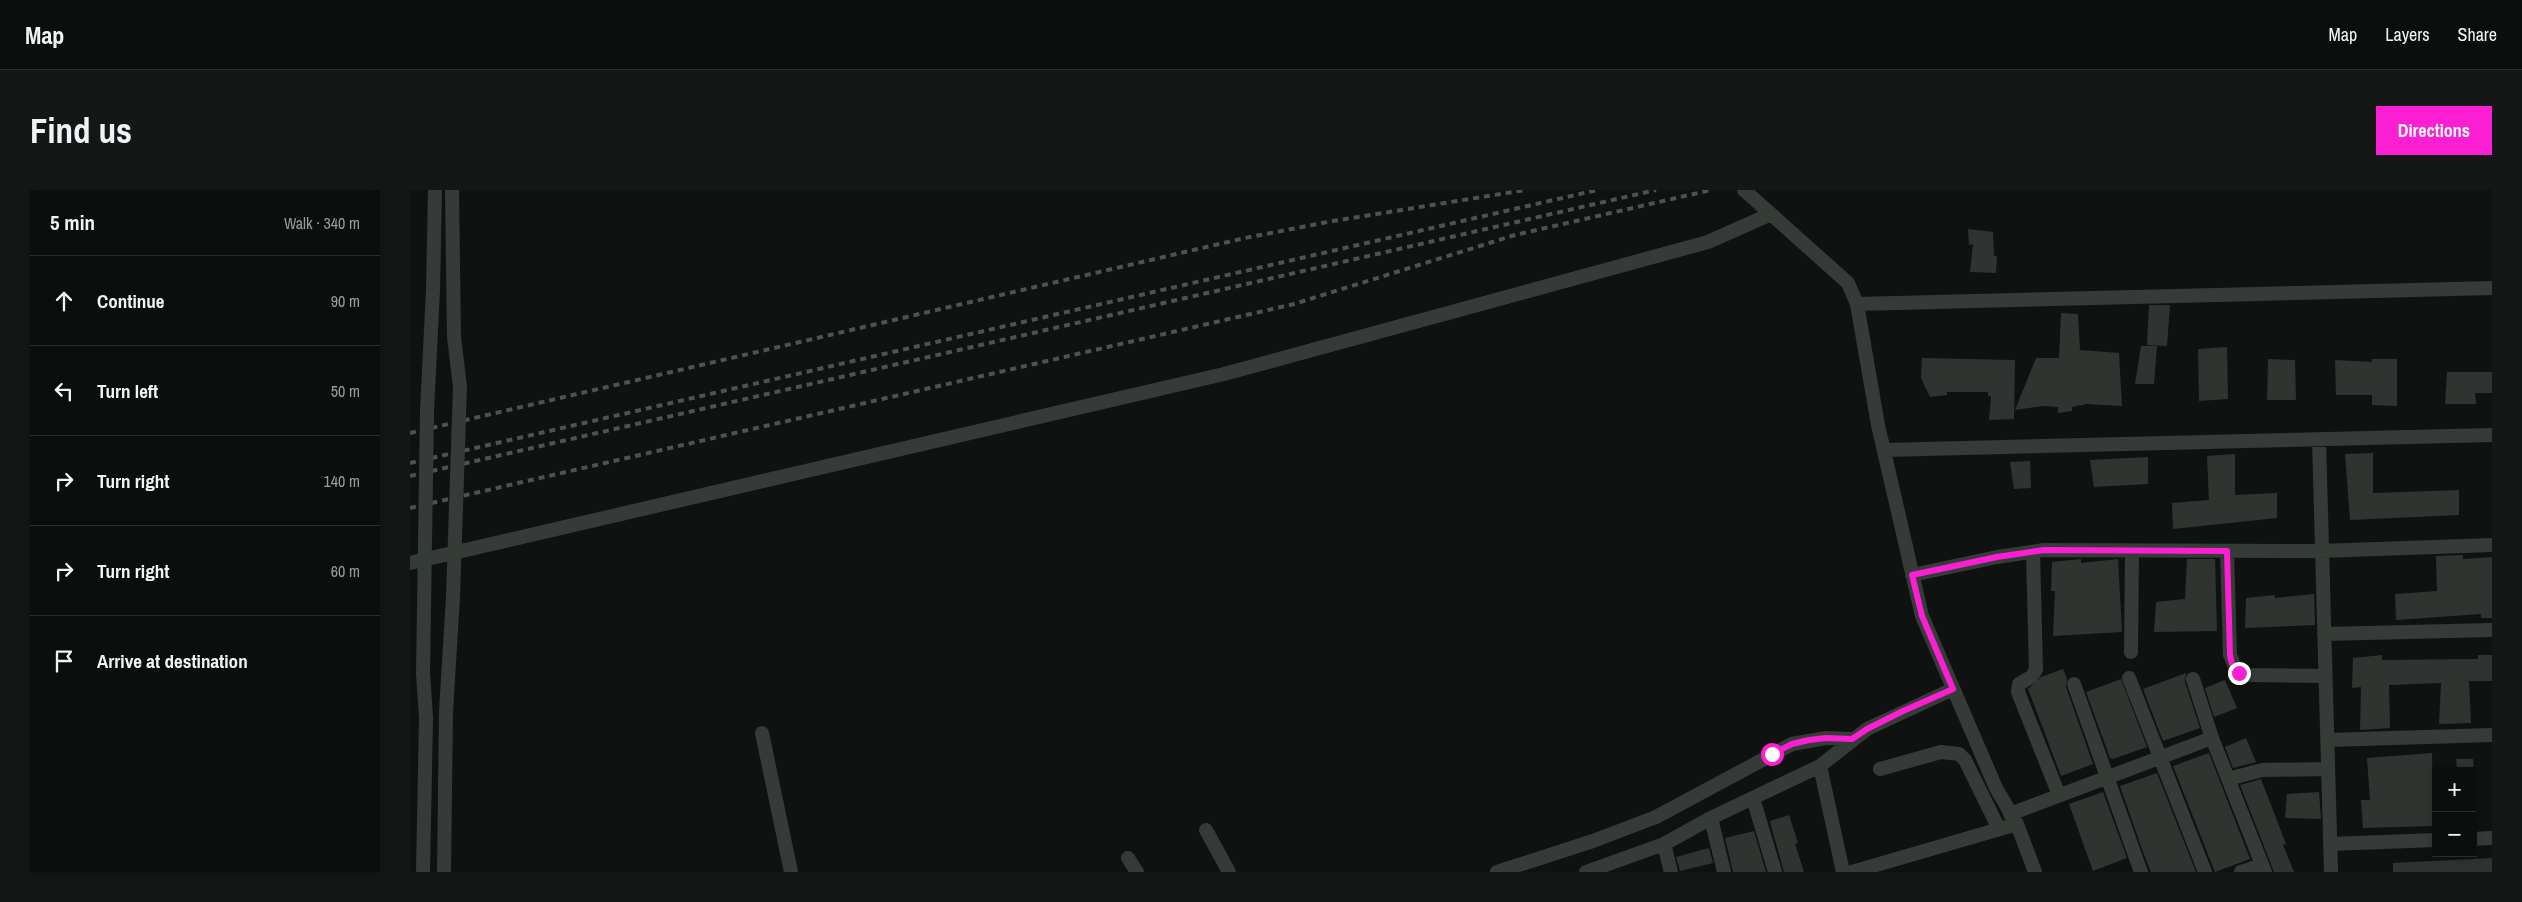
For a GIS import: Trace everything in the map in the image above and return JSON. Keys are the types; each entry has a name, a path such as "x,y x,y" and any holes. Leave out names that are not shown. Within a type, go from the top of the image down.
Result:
{"street":[{"path":"423,872 426,718 422,673 426,440 434,290 435,190"},
{"path":"444,872 446,712 453,597 460,387 454,337 452,190"},
{"path":"1744,190 1848,283 1857,304 1884,450 1922,616 1996,788 2014,819 2035,872"},
{"path":"410,563 1224,374 1708,242 1771,214"},
{"path":"1857,304 2492,288"},
{"path":"1884,450 2492,435"},
{"path":"2319,440 2320,551 2331,872"},
{"path":"1912,575 1997,557 2033,552 2132,550 2320,551 2492,545"},
{"path":"2131,652 2132,550"},
{"path":"2227,551 2230,655 2236,670 2244,675 2324,676"},
{"path":"2033,552 2036,670 2031,677 2018,684 2018,692 2059,795"},
{"path":"2324,634 2492,630"},
{"path":"2129,678 2205,872"},
{"path":"2193,679 2212,738 2264,868 2241,872"},
{"path":"2074,684 2141,872"},
{"path":"1586,872 1609,868 1664,844 1711,818 1820,766 1867,729 1953,689"},
{"path":"762,733 791,872"},
{"path":"2327,740 2492,735"},
{"path":"1497,872 1593,841 1656,817 1792,744 1826,738 1852,739"},
{"path":"1852,872 1999,829 2059,795 2212,738"},
{"path":"1880,769 1941,752 1959,754 1965,760 1999,829"},
{"path":"1820,766 1843,872"},
{"path":"2228,779 2262,770 2328,769"},
{"path":"1754,798 1775,872"},
{"path":"1711,818 1724,872"},
{"path":"1206,830 1229,872"},
{"path":"2477,839 2492,838"},
{"path":"2330,844 2432,840"},
{"path":"1664,844 1671,872"},
{"path":"1128,858 1136,872"}],"building":[{"path":"1968,229 1993,232 1994,256 1997,256 1996,273 1970,272 1973,244 1969,245"},
{"path":"2149,305 2170,305 2167,346 2147,345"},
{"path":"2061,313 2078,314 2080,350 2119,353 2122,406 2087,404 2072,407 2072,411 2058,413 2058,407 2043,406 2015,410 2036,358 2059,358"},
{"path":"2141,346 2157,346 2154,384 2135,384"},
{"path":"2227,347 2228,399 2199,401 2198,349"},
{"path":"1922,358 2015,360 2014,419 1989,420 1991,396 1988,396 1988,392 1947,392 1947,395 1930,397 1921,378"},
{"path":"2268,359 2295,360 2296,400 2267,400"},
{"path":"2372,359 2397,359 2397,406 2372,405 2372,395 2336,395 2335,360 2372,362"},
{"path":"2447,372 2492,372 2492,393 2475,393 2476,404 2445,404"},
{"path":"2373,453 2373,493 2459,490 2459,515 2350,520 2345,454"},
{"path":"2235,454 2235,495 2277,493 2277,518 2173,529 2172,503 2209,500 2207,456"},
{"path":"2148,457 2148,484 2094,487 2090,460"},
{"path":"2030,461 2031,488 2014,489 2010,462"},
{"path":"2463,555 2463,559 2492,557 2492,618 2481,618 2481,614 2396,620 2395,594 2437,591 2436,556"},
{"path":"2081,559 2081,563 2118,559 2122,632 2053,636 2055,591 2051,591 2052,562"},
{"path":"2187,559 2215,559 2217,631 2154,632 2156,602 2185,599"},
{"path":"2314,594 2315,625 2245,628 2246,598 2275,595 2275,598"},
{"path":"2382,655 2382,660 2478,659 2478,655 2492,655 2492,681 2469,681 2471,723 2439,724 2441,683 2389,685 2390,728 2360,730 2361,687 2352,688 2353,658"},
{"path":"2063,669 2067,679 2066,687 2093,764 2061,776 2028,689 2041,677"},
{"path":"2186,673 2185,682 2200,728 2163,741 2143,689"},
{"path":"2121,679 2147,747 2113,759 2110,758 2086,692"},
{"path":"2225,680 2237,708 2214,717 2205,688"},
{"path":"2246,738 2256,762 2233,768 2225,747"},
{"path":"2209,753 2250,859 2215,872 2173,766"},
{"path":"2432,753 2432,826 2363,828 2361,800 2370,800 2367,758"},
{"path":"2456,759 2473,759 2474,767 2457,767"},
{"path":"2157,773 2196,872 2151,872 2143,852 2120,786"},
{"path":"2261,779 2286,844 2283,845 2294,872 2274,872 2240,785"},
{"path":"2103,792 2127,858 2093,871 2069,804"},
{"path":"2319,792 2321,819 2285,818 2287,794"},
{"path":"1789,815 1798,843 1795,844 1804,872 1784,872 1771,826 1770,821"},
{"path":"1754,831 1766,872 1733,872 1725,838"},
{"path":"1709,848 1713,863 1680,871 1676,857"},
{"path":"2492,858 2492,872 2393,872 2393,863"}],"railway":[{"path":"410,433 1245,238 1333,221 1525,190"},
{"path":"410,463 1597,190"},
{"path":"410,476 1656,190"},
{"path":"410,508 1294,304 1515,235 1711,190"}],"route":[{"path":"1772,754 1792,744 1809,740 1826,738 1852,739 1867,729 1903,711 1953,689 1922,616 1912,575 1997,557 2044,550 2227,551 2230,655 2232,664 2239,673"}]}
